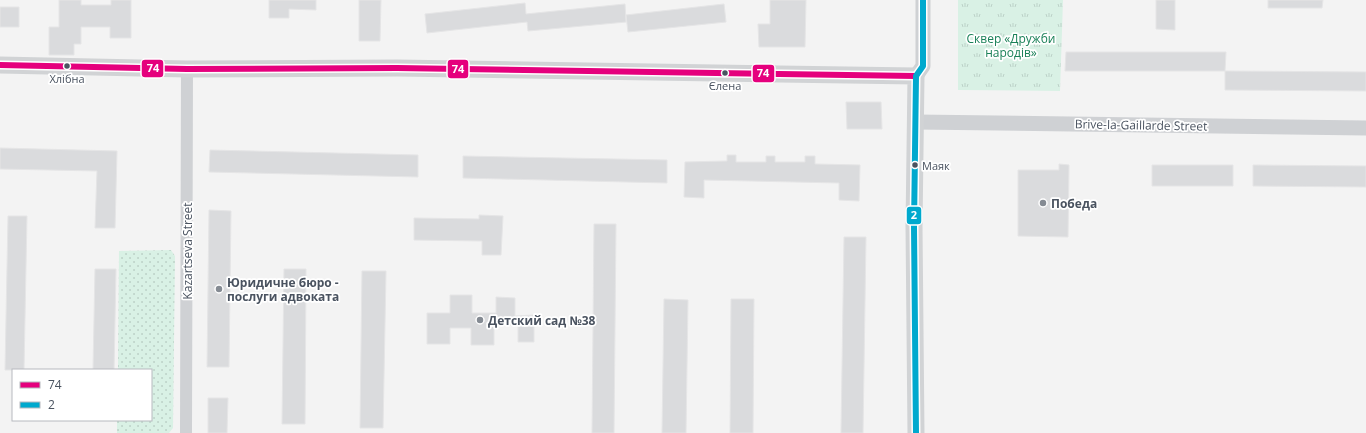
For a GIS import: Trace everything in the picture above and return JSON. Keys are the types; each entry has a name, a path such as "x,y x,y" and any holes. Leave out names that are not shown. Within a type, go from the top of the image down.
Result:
{"main road":[{"path":"0,65 187,69 397,68 916,76 914,226 916,433"}],"street":[{"path":"916,76 923,66 923,0"},
{"name":"Kazartseva Street","path":"186,433 187,69"},
{"name":"Brive-la-Gaillarde Street","path":"916,122 1366,128"}],"green space":[{"name":"Сквер «Дружби народів»","path":"958,0 1063,0 1060,91 958,90"},
{"path":"171,250 175,256 173,428 169,433 117,433 117,421 152,421 152,369 118,369 119,251"}],"building":[{"path":"59,0 81,0 81,5 111,5 111,0 131,0 131,38 110,38 110,27 81,27 81,44 74,44 74,55 49,55 49,27 59,27"},
{"path":"269,0 316,0 316,10 289,9 289,18 269,18"},
{"path":"359,0 381,0 380,41 359,41"},
{"path":"770,0 806,0 805,47 759,47 758,24 770,24"},
{"path":"1156,0 1175,0 1175,30 1156,29"},
{"path":"1268,0 1323,0 1322,8 1268,8"},
{"path":"525,3 526,14 625,4 626,22 528,31 527,22 427,33 425,14"},
{"path":"724,4 726,22 628,32 626,15"},
{"path":"0,7 19,7 19,27 0,27"},
{"path":"1066,52 1226,52 1225,71 1065,71"},
{"path":"1225,71 1366,72 1366,91 1225,90"},
{"path":"846,102 881,102 882,129 847,129"},
{"path":"0,148 117,151 115,228 95,228 97,171 0,169"},
{"path":"210,150 418,155 418,177 209,172"},
{"path":"727,155 736,155 736,162 766,162 766,156 775,156 775,162 805,162 805,156 815,156 815,164 860,165 859,201 839,200 839,183 704,180 704,198 684,197 685,162 727,161"},
{"path":"463,156 667,160 667,183 463,178"},
{"name":"Победа","path":"1059,164 1069,165 1068,237 1018,236 1018,170 1059,170"},
{"path":"1152,165 1233,165 1233,186 1152,186"},
{"path":"1253,165 1366,166 1366,187 1253,186"},
{"name":"Юридичне бюро - послуги адвоката","path":"209,210 231,211 229,367 207,367"},
{"path":"479,215 503,216 501,255 482,255 482,241 414,240 414,218 479,219"},
{"path":"8,216 27,216 24,369 5,370"},
{"path":"594,224 616,224 614,433 592,433"},
{"path":"844,237 866,237 863,433 841,433"},
{"path":"95,269 116,269 114,369 93,369"},
{"path":"284,269 306,269 305,424 282,424"},
{"path":"362,271 386,271 383,428 360,428"},
{"name":"Детский сад №38","path":"450,295 472,295 472,313 496,313 496,297 515,298 515,316 534,315 534,342 518,342 518,325 494,325 494,345 471,345 471,328 450,328 450,344 427,344 427,313 450,313"},
{"path":"664,299 688,300 686,433 662,433"},
{"path":"731,299 754,299 753,433 730,433"},
{"path":"208,398 228,398 227,433 208,433"}],"transit line":[{"name":"2","path":"916,433 914,226 916,76 923,66 923,0"},
{"name":"74","path":"0,65 187,69 397,68 916,76"}],"place":[{"name":"Хлібна","path":"67,66"},
{"name":"Єлена","path":"725,73"},
{"name":"Маяк","path":"915,165"},
{"name":"Победа","path":"1043,203"},
{"name":"Юридичне бюро - послуги адвоката","path":"219,289"},
{"name":"Детский сад №38","path":"480,320"}]}
